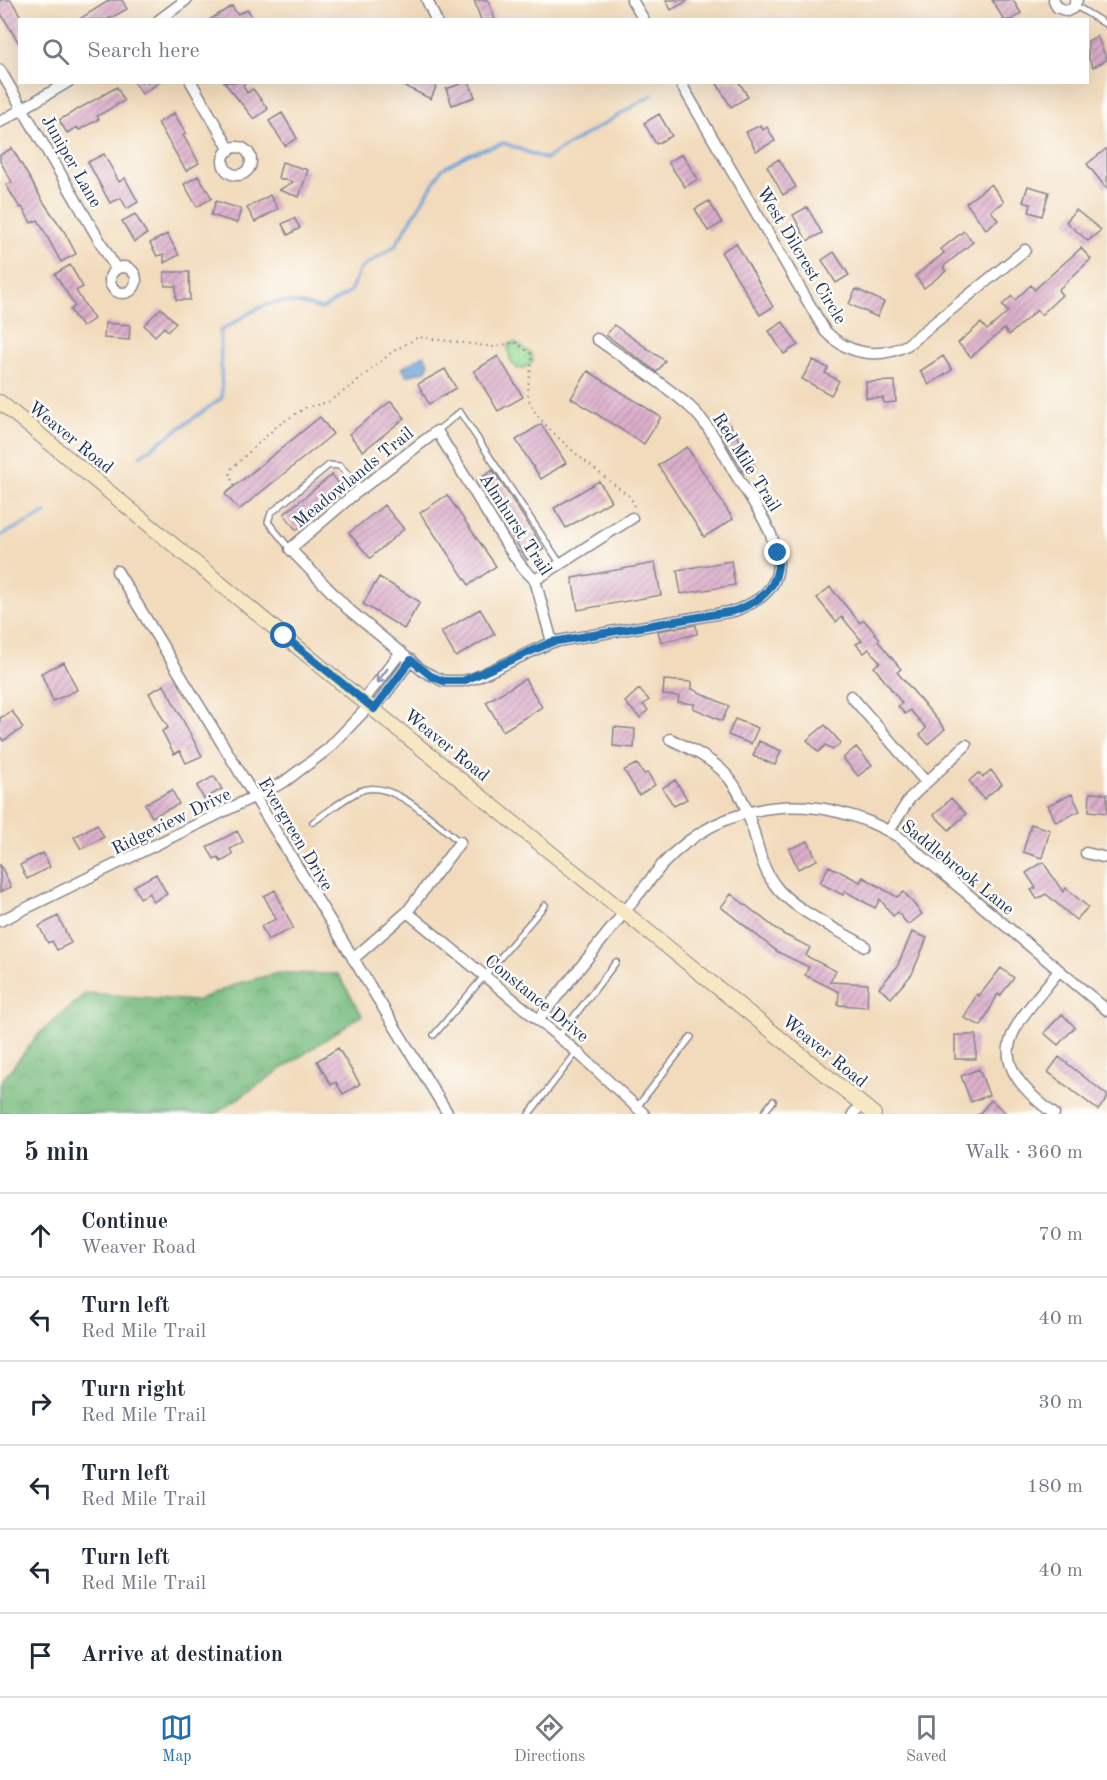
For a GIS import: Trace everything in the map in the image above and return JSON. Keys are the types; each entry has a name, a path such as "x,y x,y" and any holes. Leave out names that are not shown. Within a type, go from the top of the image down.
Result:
{"main road":[{"name":"Weaver Road","path":"0,402 626,913 857,1109 874,1114"}],"street":[{"path":"162,18 186,0"},
{"path":"427,0 435,18"},
{"path":"632,0 643,18"},
{"path":"1054,0 1057,7 1063,11 1070,10 1077,3"},
{"name":"Juniper Lane","path":"0,70 116,269"},
{"path":"0,122 65,84"},
{"path":"192,84 230,150"},
{"name":"West Dilcrest Circle","path":"681,84 825,330 851,349 886,353 907,345 1025,250"},
{"name":"Red Mile Trail","path":"290,549 348,609 431,676 443,681 463,681 552,642 734,611 761,600 772,586 778,570 777,547 765,523 698,416 597,339"},
{"name":"Almhurst Trail","path":"437,431 508,547 522,567 535,580 552,642"},
{"name":"Meadowlands Trail","path":"290,549 361,489 437,431"},
{"path":"535,580 632,518"},
{"name":"Evergreen Drive","path":"117,571 448,1114"},
{"path":"369,705 401,652"},
{"path":"369,705 411,660"},
{"path":"851,696 925,782"},
{"name":"Ridgeview Drive","path":"0,921 284,782 328,749 369,705"},
{"path":"670,739 715,762 734,783 748,811 764,865 775,886 791,900 865,946"},
{"path":"889,831 910,798 966,745"},
{"name":"Saddlebrook Lane","path":"539,1019 626,913 662,865 684,843 716,823 748,811 774,806 819,808 859,817 889,831 1107,1010"},
{"path":"353,959 406,912 460,842"},
{"path":"1086,853 1107,858"},
{"name":"Constance Drive","path":"406,912 578,1052 640,1111"},
{"path":"1053,1114 1014,1077 1007,1055 1011,1033 1058,972"}],"lane":[{"path":"1077,3 1107,25"},
{"path":"437,431 460,412 560,563"},
{"path":"290,549 268,522 270,513 329,465 340,466 361,489"},
{"path":"313,822 360,791 383,788 402,797 460,842"},
{"path":"434,1035 483,975 494,968 545,905"},
{"path":"558,1036 616,962"},
{"path":"640,1111 691,1037"},
{"path":"529,1114 578,1052"},
{"path":"763,1114 773,1101"}],"path":[{"path":"234,486 230,475 231,469 277,426 305,408 328,402 354,386 392,352 418,337 494,347 515,342 531,354 529,400 537,413 565,445 629,496 634,502 632,518"}],"green space":[{"path":"515,342 531,354 533,361 526,367 517,369 510,359 508,345"},
{"path":"278,973 338,974 362,1015 215,1114 0,1114 0,1083 40,1033 86,993 196,1001 239,983"}],"water":[{"path":"424,355 429,364 425,371 407,376 402,368"}],"building":[{"path":"0,0 11,0 20,15 18,42 0,12"},
{"path":"110,0 122,0 127,9 111,18 81,18"},
{"path":"474,0 488,0 494,18 480,18"},
{"path":"666,0 689,0 671,10"},
{"path":"992,0 1013,0 1021,13 1014,18 1003,18"},
{"path":"232,6 237,14 248,10 253,18 212,18"},
{"path":"1097,36 1107,60 1093,67 1089,59 1089,40"},
{"path":"135,84 157,84 142,94"},
{"path":"226,84 245,84 243,85 247,93 253,89 268,109 254,119"},
{"path":"400,84 437,84 431,99"},
{"path":"460,84 470,84 475,97 452,105 446,89"},
{"path":"717,84 740,84 748,97 731,107"},
{"path":"117,87 124,101 97,116 99,119 79,130 77,127 67,133 59,120"},
{"path":"174,113 199,163 186,171 158,123"},
{"path":"282,113 297,138 285,146 269,121"},
{"path":"659,114 672,136 656,144 644,123"},
{"path":"761,125 763,130 767,127 775,141 756,151 746,132"},
{"path":"12,148 76,254 61,262 38,220 31,223 6,185 12,182 0,161 0,155"},
{"path":"1107,148 1107,189 1087,164"},
{"path":"104,154 119,182 125,178 138,202 127,209 121,198 110,203 88,162"},
{"path":"682,154 698,179 685,187 668,162"},
{"path":"779,159 796,187 783,195 767,166"},
{"path":"282,162 308,170 299,197 279,190 293,182 278,178"},
{"path":"198,176 212,198 197,207 184,184"},
{"path":"991,184 1004,202 991,211 998,220 986,229 966,203"},
{"path":"1028,186 1049,192 1042,216 1029,212 1031,204 1023,202"},
{"path":"270,195 278,209 255,222 247,208"},
{"path":"216,201 241,209 237,223 211,215"},
{"path":"709,201 722,223 708,231 695,209"},
{"path":"807,207 822,233 807,241 793,215"},
{"path":"1076,210 1101,230 1088,241 1066,222"},
{"path":"135,214 147,234 134,242 122,221"},
{"path":"294,218 300,228 288,235 282,224"},
{"path":"964,231 973,242 943,267 946,271 924,288 915,276 944,253 941,249"},
{"path":"167,234 179,255 164,263 164,254 157,256 150,243"},
{"path":"736,243 773,307 760,315 721,252"},
{"path":"1081,248 1091,259 1058,290 1062,295 1041,315 1037,310 1009,335 1004,329 971,357 958,343 981,323 987,330 1008,312 1002,305 1012,296 1015,300 1031,285 1034,290"},
{"path":"834,252 849,275 836,283 822,260"},
{"path":"70,265 83,287 76,291 94,319 82,327 70,310 75,306 55,274"},
{"path":"164,272 189,272 190,300 176,300 176,286 165,286"},
{"path":"856,289 884,302 877,317 849,304"},
{"path":"161,308 176,323 168,331 164,327 155,336 144,325"},
{"path":"783,322 798,345 784,354 769,331"},
{"path":"105,323 130,325 129,340 104,338"},
{"path":"614,325 665,361 657,372 606,335"},
{"path":"498,356 523,397 498,411 474,371"},
{"path":"943,356 952,370 929,385 920,371"},
{"path":"813,360 828,368 825,373 839,381 831,395 802,379"},
{"path":"445,369 456,388 429,404 418,384"},
{"path":"588,371 661,417 644,444 571,398"},
{"path":"895,381 896,402 884,403 883,398 866,398 866,382"},
{"path":"391,401 405,418 363,451 349,434"},
{"path":"320,417 333,434 239,510 225,494"},
{"path":"541,424 566,463 541,479 516,440"},
{"path":"730,425 755,466 744,473 719,431"},
{"path":"687,447 733,519 704,537 658,465"},
{"path":"493,470 544,549 527,560 477,480"},
{"path":"332,475 345,491 296,530 284,514"},
{"path":"599,481 611,501 566,528 554,508"},
{"path":"447,495 496,566 469,585 420,513"},
{"path":"384,505 404,529 370,558 349,533"},
{"path":"731,561 735,585 681,594 677,570"},
{"path":"655,563 661,595 578,610 572,578"},
{"path":"379,577 420,602 404,629 363,604"},
{"path":"830,587 860,623 864,620 880,639 878,641 901,669 897,672 945,729 928,744 920,735 926,728 910,710 905,714 898,706 902,703 874,667 880,662 869,649 864,653 856,644 862,641 842,617 836,622 817,598"},
{"path":"480,609 495,634 456,657 441,632"},
{"path":"696,625 697,634 661,642 658,631"},
{"path":"64,662 77,690 53,701 41,673"},
{"path":"525,679 542,707 503,731 486,702"},
{"path":"664,680 692,682 692,689 729,706 722,721 693,708 695,704 678,702 679,696 663,695"},
{"path":"164,685 202,756 186,763 180,751 174,754 162,731 168,728 149,693"},
{"path":"639,689 649,700 643,705 648,710 640,718 625,702"},
{"path":"12,711 23,728 3,741 0,736 0,718"},
{"path":"735,719 758,728 751,744 728,735"},
{"path":"825,725 841,743 832,750 826,745 818,752 807,740"},
{"path":"614,727 635,729 634,748 613,746"},
{"path":"759,741 781,751 775,765 753,756"},
{"path":"856,747 872,765 858,776 843,758"},
{"path":"637,764 644,774 648,773 655,785 639,795 624,770"},
{"path":"991,770 1002,784 984,799 969,781 978,773 983,777"},
{"path":"214,776 222,789 204,799 197,786"},
{"path":"675,780 687,799 674,806 662,788"},
{"path":"172,790 179,804 152,817 145,804"},
{"path":"1090,793 1107,794 1107,813 1089,811"},
{"path":"1072,794 1080,811 1056,822 1048,805"},
{"path":"951,798 966,814 949,830 934,815"},
{"path":"97,824 104,837 81,849 74,837"},
{"path":"1031,824 1050,830 1042,858 1023,852"},
{"path":"237,831 243,842 230,849 233,855 221,862 218,857 214,859 207,847"},
{"path":"808,841 817,860 798,869 789,849"},
{"path":"43,853 50,867 27,879 20,865"},
{"path":"1043,862 1063,892 1066,888 1088,907 1076,920 1046,894 1037,899 1031,890 1036,888 1026,873"},
{"path":"0,864 11,887 0,892"},
{"path":"829,866 860,882 863,877 897,897 904,892 922,914 908,925 898,912 893,916 880,899 875,908 845,891 843,895 820,883"},
{"path":"156,874 167,894 153,902 149,893 140,898 134,886"},
{"path":"275,890 293,928 268,940 261,926 276,919 264,896"},
{"path":"731,894 783,934 810,947 806,956 836,971 830,982 868,984 867,1007 838,1005 839,992 805,975 809,967 778,952 721,907"},
{"path":"58,916 71,943 57,950 52,941 48,943 39,926"},
{"path":"912,932 927,938 912,974 891,998 879,988 897,967"},
{"path":"1001,968 1014,978 1000,996 998,994 981,1026 964,1018 977,994 979,996"},
{"path":"1062,1014 1075,1027 1058,1045 1044,1033"},
{"path":"955,1035 976,1035 976,1059 955,1059"},
{"path":"338,1048 360,1084 343,1094 336,1082 331,1085 317,1061"},
{"path":"1059,1057 1107,1095 1107,1099 1098,1110 1048,1072"},
{"path":"979,1069 989,1095 971,1102 961,1076"},
{"path":"991,1100 1007,1114 979,1114"}],"waterway":[{"path":"140,456 222,398 220,331 268,304 290,302 322,309 350,292 360,269 395,246 442,169 469,154 504,143 545,159 652,95"},
{"path":"0,536 46,513"}],"route":[{"path":"284,636 374,709 411,660 423,671 443,681 463,681 475,678 527,651 552,642 734,611 754,604 767,593 776,578 778,553"}]}
